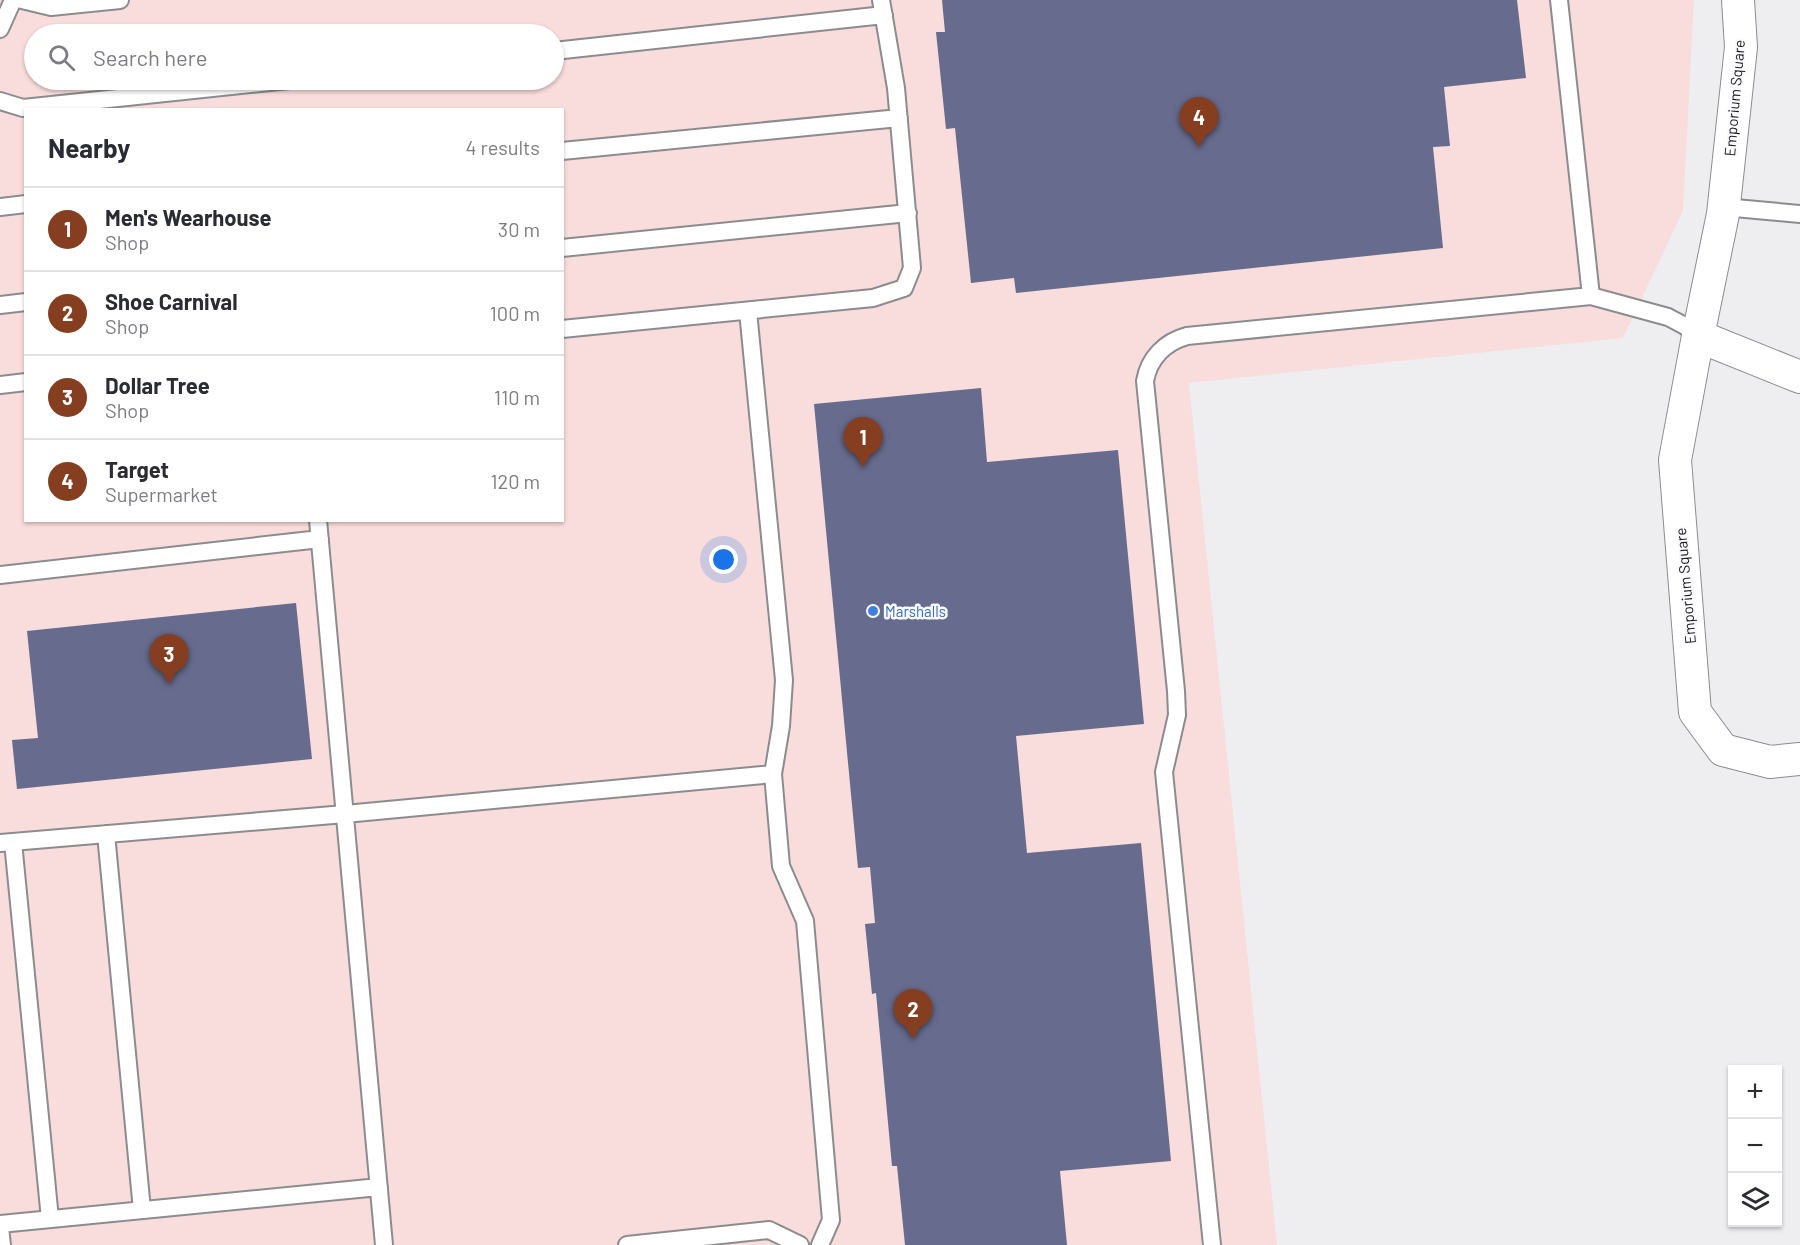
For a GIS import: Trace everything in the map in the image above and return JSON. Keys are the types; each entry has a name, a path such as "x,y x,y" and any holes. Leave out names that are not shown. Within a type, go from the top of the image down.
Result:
{"street":[{"name":"Emporium Square","path":"1738,0 1741,47 1724,207 1675,460 1695,712 1723,750 1770,762 1800,759"},
{"path":"1698,336 1800,377"}],"lane":[{"path":"0,29 13,0"},
{"path":"22,0 51,7 120,0"},
{"path":"1559,0 1591,296"},
{"path":"564,50 882,8 896,88 912,268 904,288 873,298 564,329"},
{"path":"0,101 23,108 195,90"},
{"path":"564,151 899,118"},
{"path":"0,207 24,204"},
{"path":"1724,207 1800,214"},
{"path":"564,248 908,213"},
{"path":"1212,1245 1164,772 1176,724 1177,699 1145,381 1147,369 1162,349 1187,336 1591,296 1668,317 1698,336"},
{"path":"0,305 24,302"},
{"path":"748,311 784,680 781,726 773,774 781,866 805,921 831,1220 820,1245"},
{"path":"0,385 24,382"},
{"path":"318,522 384,1245"},
{"path":"0,575 320,539"},
{"path":"50,1219 7,842 345,814 773,774"},
{"path":"106,834 142,1210"},
{"path":"2,1245 0,1226 50,1219 379,1187"},
{"path":"627,1245 769,1230 800,1245"}],"shaded area":[{"path":"0,0 1694,0 1683,211 1623,338 1189,383 1277,1245 0,1245"}],"building":[{"path":"942,0 1517,0 1526,78 1444,87 1450,146 1433,147 1443,248 1016,293 1014,278 971,283 955,128 946,129 936,32 945,32"},
{"path":"981,388 987,462 1118,450 1144,724 1016,736 1027,853 1141,843 1171,1161 1060,1171 1067,1245 905,1245 897,1166 892,1166 876,993 872,994 865,924 875,923 870,867 858,868 814,404"},
{"path":"296,603 312,759 17,789 12,740 38,738 27,631"}],"place":[{"name":"Target","path":"1199,147"},
{"name":"Men's Wearhouse","path":"863,467"},
{"name":"Marshalls","path":"873,611"},
{"name":"Dollar Tree","path":"169,684"},
{"name":"Shoe Carnival","path":"913,1039"}]}
